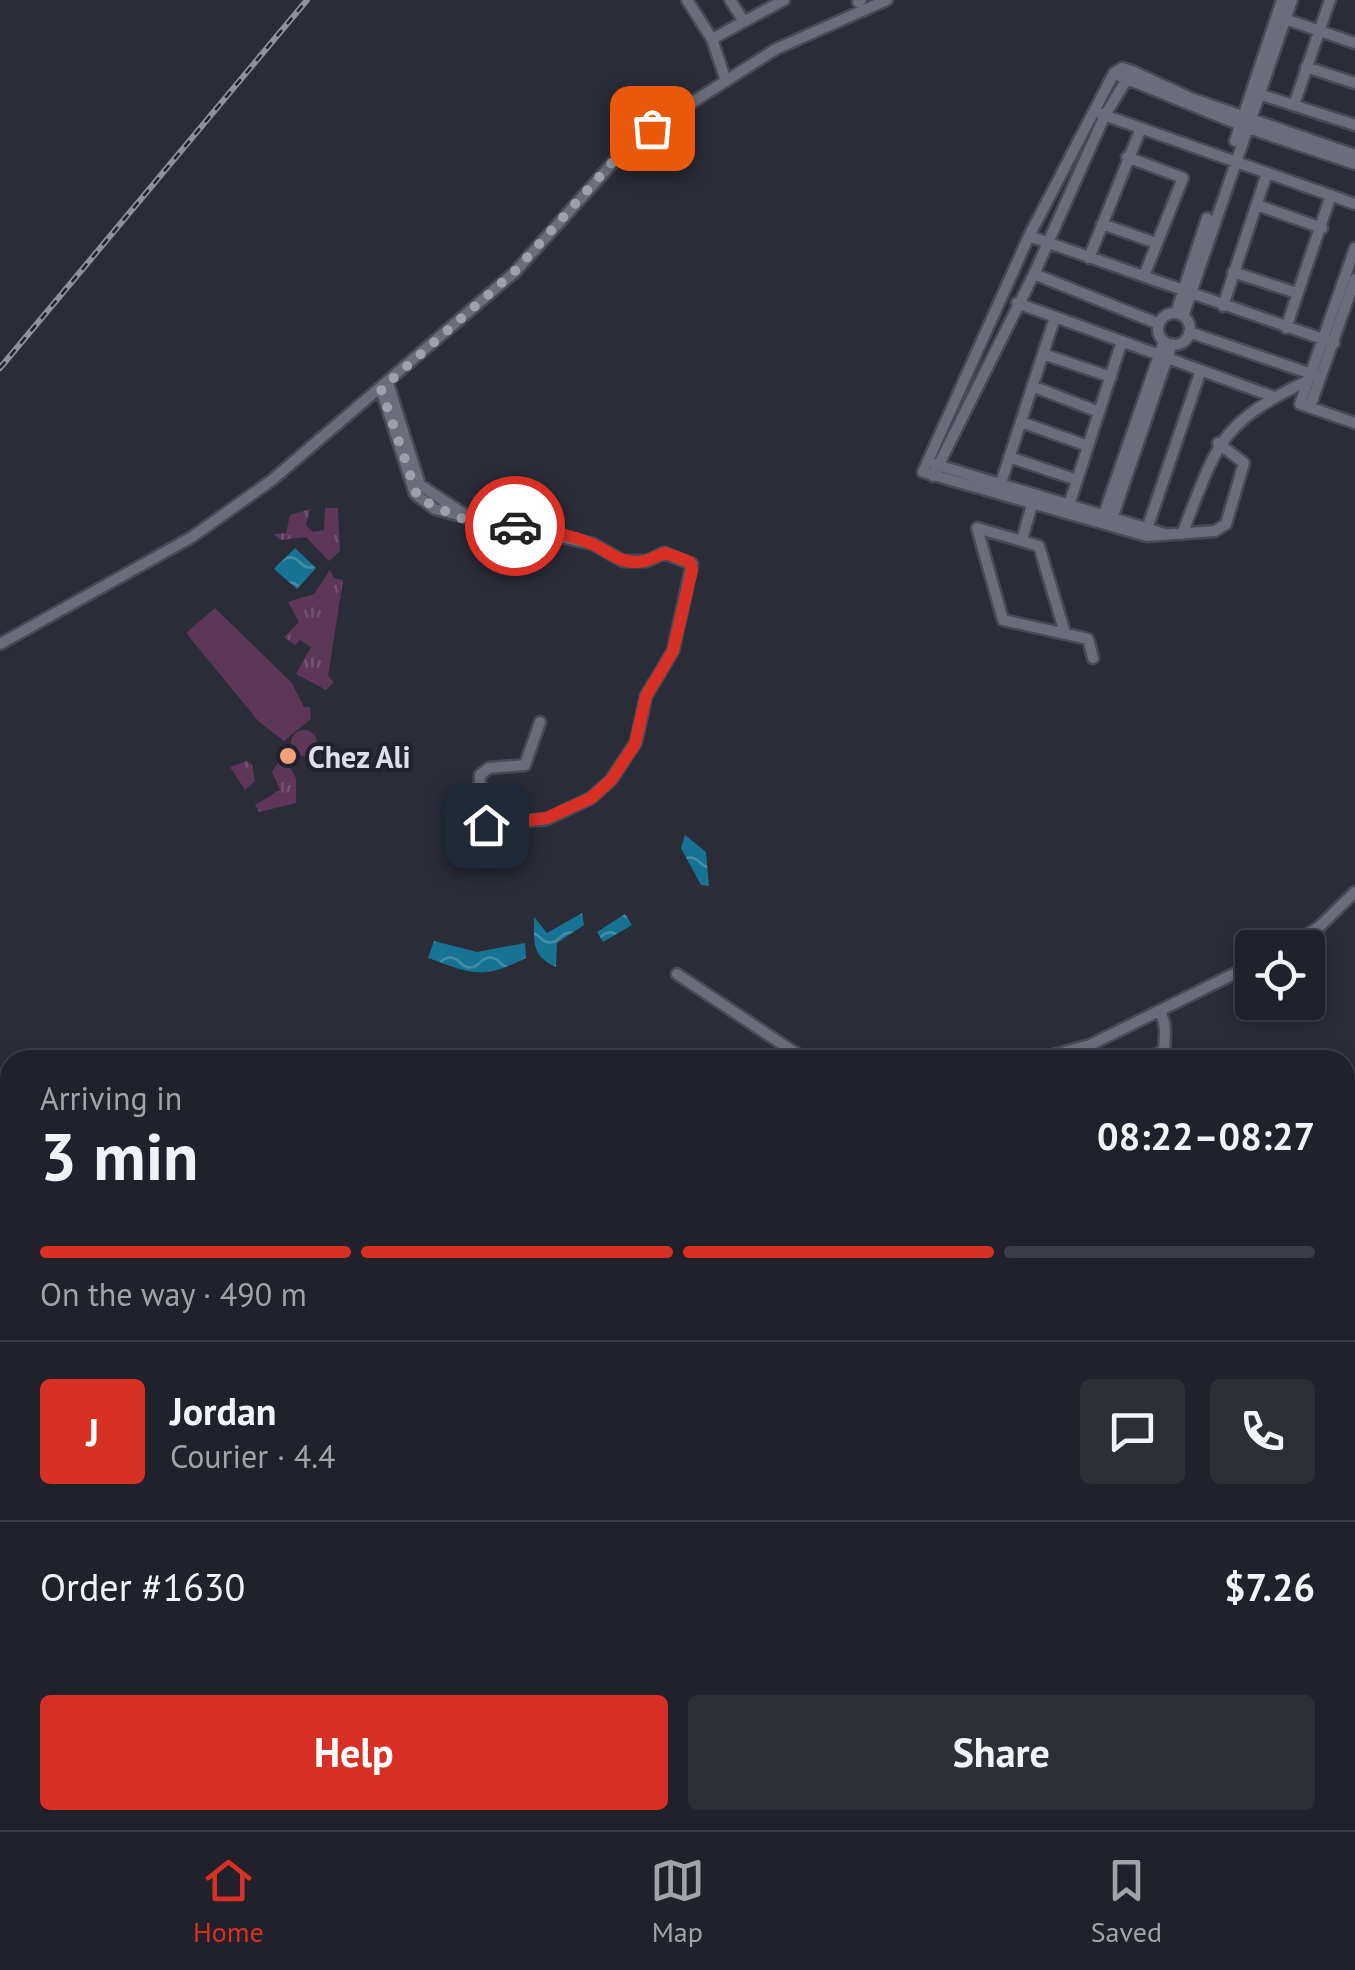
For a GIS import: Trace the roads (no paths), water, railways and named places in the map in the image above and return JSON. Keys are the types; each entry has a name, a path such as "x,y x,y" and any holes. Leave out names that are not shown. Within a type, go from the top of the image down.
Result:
{"street":[{"path":"686,0 712,39 726,81"},
{"path":"730,0 743,20"},
{"path":"0,644 202,530 272,480 524,262 634,141 788,43 859,4 887,0"},
{"path":"1282,0 1281,18 1260,94 1230,160 1179,314 1189,332 1313,377"},
{"path":"1246,122 1281,18 1292,0"},
{"path":"1294,106 1330,0"},
{"path":"712,39 778,1"},
{"path":"1281,18 1355,42"},
{"path":"1306,67 1355,83"},
{"path":"1124,74 1355,164"},
{"path":"933,468 961,402 969,370 1028,236 1092,111 1124,74"},
{"path":"961,402 982,375 1031,278 1124,74"},
{"path":"1260,94 1355,125"},
{"path":"1092,111 1355,204"},
{"path":"1246,122 1355,155"},
{"path":"1090,258 1127,157 1142,128"},
{"path":"1076,144 1089,150"},
{"path":"1127,157 1183,178 1144,276"},
{"path":"1223,306 1268,173"},
{"path":"1060,174 1076,180"},
{"path":"1286,328 1331,195"},
{"path":"1257,205 1322,228"},
{"path":"1045,206 1062,212"},
{"path":"1102,224 1156,242"},
{"path":"1028,236 1329,342"},
{"path":"1329,342 1355,248"},
{"path":"1233,272 1297,292"},
{"path":"1012,274 1158,324 1168,343 1108,515"},
{"path":"1355,279 1313,377 1305,406 1355,423"},
{"path":"998,305 1055,316 1274,397"},
{"path":"1158,324 1165,316 1179,314"},
{"path":"1000,486 1055,316"},
{"path":"1168,343 1185,340 1189,332"},
{"path":"984,336 997,344"},
{"path":"1069,504 1122,342"},
{"path":"1043,354 1111,377"},
{"path":"969,370 982,375"},
{"path":"1148,526 1200,370"},
{"path":"1182,534 1218,443 1238,422 1313,377"},
{"path":"384,386 420,486 445,509 474,520 536,525 557,536 593,544 623,561 647,562 664,552 692,564 673,651 646,696 635,744 611,780 591,798 547,818 486,825 479,813 480,773 525,765 540,722"},
{"path":"1032,386 1099,412"},
{"path":"1021,422 1088,446"},
{"path":"933,468 1147,536 1182,534 1215,531 1226,524 1244,464 1218,443"},
{"path":"1010,457 1076,480"},
{"path":"933,468 1000,486 1034,500 1069,504 1163,533"},
{"path":"1022,540 1034,500"},
{"path":"1064,633 1039,546 977,528 1002,620 1088,639 1093,658"},
{"path":"1313,930 1355,892"},
{"path":"677,974 791,1050"},
{"path":"1072,1050 1090,1045 1235,974"},
{"path":"1160,1011 1168,1033 1166,1050"},
{"path":"1090,1045 1090,1050"}],"water":[{"path":"295,548 316,568 297,589 274,569"},
{"path":"685,835 706,852 709,886 701,885 681,848"},
{"path":"582,913 584,925 557,943 556,967 548,963 536,947 534,917 547,933"},
{"path":"625,914 632,925 603,942 597,932"},
{"path":"434,941 477,952 525,943 526,958 498,970 467,971 428,958"}],"railway":[{"path":"0,368 307,0"}],"place":[{"name":"Chez Ali","path":"288,756"}]}
